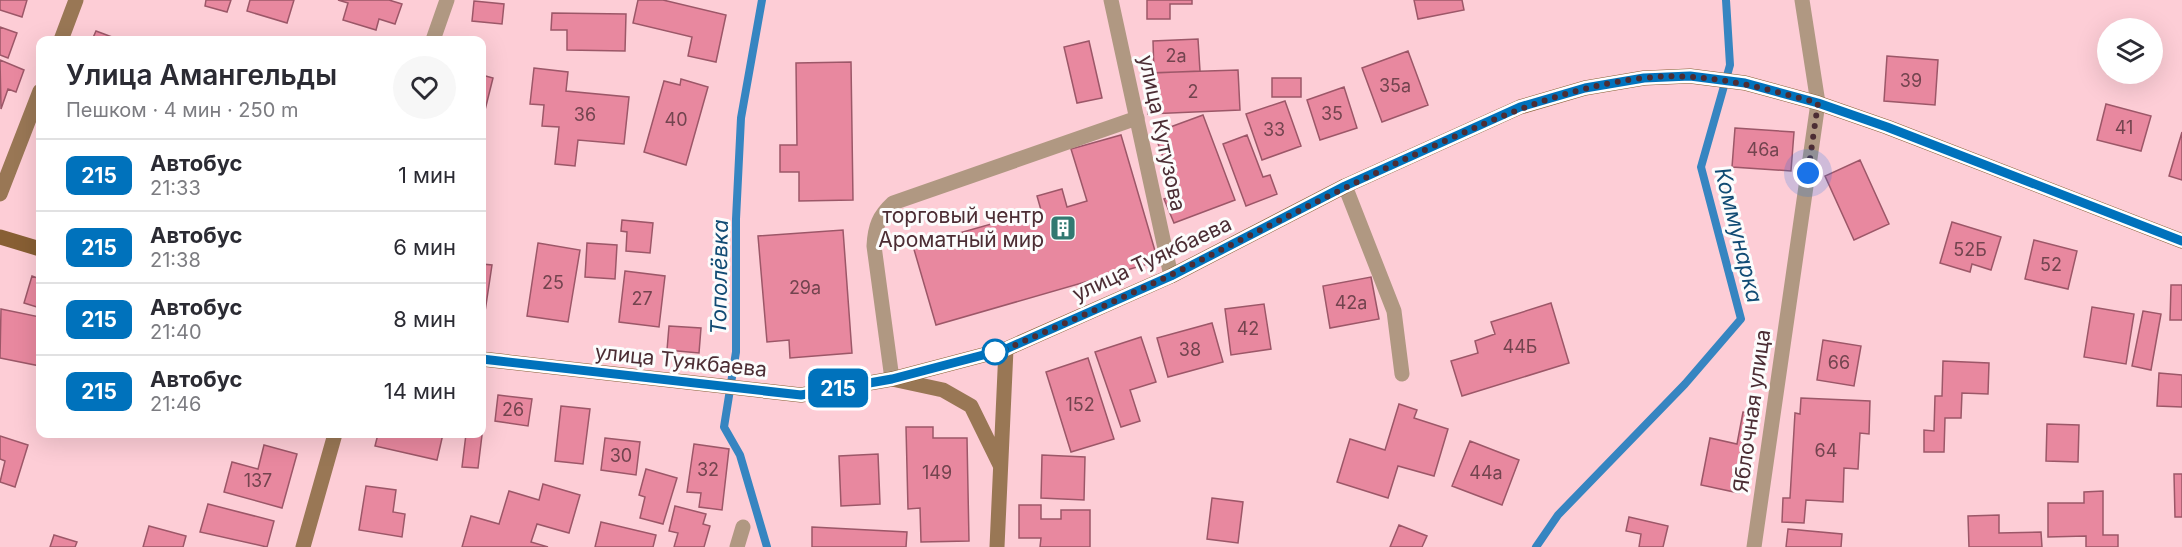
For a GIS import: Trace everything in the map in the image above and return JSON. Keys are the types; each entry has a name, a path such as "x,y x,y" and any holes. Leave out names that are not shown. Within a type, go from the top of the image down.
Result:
{"main road":[{"name":"улица Туякбаева","path":"486,359 801,395 892,379 1006,349 1171,276 1345,186 1520,107 1585,88 1644,78 1690,76 1745,83 1818,103 1887,127 2182,241"},
{"path":"0,237 36,248"}],"street":[{"path":"62,36 76,0"},
{"path":"434,36 447,0"},
{"name":"улица Кутузова","path":"1111,0 1171,276"},
{"name":"Яблочная улица","path":"1754,547 1818,103 1802,0"},
{"path":"0,194 36,101"},
{"path":"1001,467 971,406 943,390 892,379 874,246 875,229 881,214 893,202 1137,118"},
{"path":"1345,186 1394,311 1402,374"},
{"path":"997,547 1006,349"},
{"path":"303,547 334,438"},
{"path":"737,547 743,527"}],"building":[{"path":"0,0 27,0 22,17 0,10"},
{"path":"206,0 231,0 227,12 205,6"},
{"path":"250,0 294,0 287,23 247,11"},
{"path":"338,0 389,0 402,4 395,24 379,19 376,30 343,20 348,3"},
{"path":"638,0 663,0 726,15 716,62 688,56 692,37 633,23"},
{"path":"1147,0 1192,0 1192,4 1170,4 1170,19 1147,19"},
{"path":"1414,0 1462,0 1464,10 1418,19"},
{"path":"474,1 504,4 502,24 472,21"},
{"path":"552,13 626,14 625,51 567,50 567,30 551,30"},
{"path":"0,27 17,33 8,58 0,55"},
{"path":"96,31 109,36 94,36"},
{"path":"1198,39 1200,71 1154,73 1153,41"},
{"path":"1089,41 1102,98 1077,103 1064,47"},
{"path":"1408,51 1428,105 1382,122 1362,68"},
{"path":"1887,56 1938,60 1935,105 1884,101"},
{"path":"0,60 24,70 16,92 8,89 1,109"},
{"path":"851,62 853,200 799,201 799,172 780,172 780,145 797,145 796,63"},
{"path":"534,68 568,72 566,91 629,97 624,144 578,140 575,166 555,164 559,127 542,126 544,105 530,104"},
{"path":"1238,70 1240,110 1148,114 1146,73"},
{"path":"486,76 493,78 486,106"},
{"path":"1272,78 1301,78 1301,97 1272,97"},
{"path":"681,79 708,87 686,165 644,152 664,81 680,85"},
{"path":"1344,87 1357,128 1320,140 1307,100"},
{"path":"1285,101 1301,146 1262,160 1246,114"},
{"path":"2106,104 2151,116 2141,151 2097,140"},
{"path":"1203,115 1235,200 1174,223 1164,199 1177,194 1154,133"},
{"path":"1735,128 1794,132 1791,171 1732,167"},
{"path":"2182,132 2182,180 2169,176"},
{"name":"торговый чентр Ароматный мир","path":"1121,135 1158,261 936,325 913,246 1041,210 1037,196 1062,189 1067,207 1087,201 1071,149"},
{"path":"1247,135 1263,177 1270,175 1277,194 1246,206 1223,144"},
{"path":"1860,160 1889,224 1854,240 1825,176"},
{"path":"622,220 653,223 650,253 626,251 627,232 621,231"},
{"path":"1952,222 2001,237 1991,270 1972,264 1970,272 1940,263"},
{"path":"843,230 852,353 790,358 789,340 767,342 758,236"},
{"path":"2034,240 2077,251 2068,289 2025,279"},
{"path":"538,243 580,250 568,322 527,316"},
{"path":"587,243 617,245 615,279 585,277"},
{"path":"486,264 492,265 486,305"},
{"path":"625,271 665,276 659,327 619,322"},
{"path":"32,276 36,278 36,307 24,303"},
{"path":"1371,277 1379,319 1330,328 1323,286"},
{"path":"2171,285 2182,285 2182,320 2170,320"},
{"path":"1551,303 1569,363 1462,396 1451,361 1478,353 1475,341 1495,334 1491,322"},
{"path":"1264,304 1271,349 1231,355 1225,309"},
{"path":"2092,307 2134,314 2126,364 2084,357"},
{"path":"1,309 36,316 36,365 0,358"},
{"path":"2143,311 2161,314 2151,370 2132,366"},
{"path":"1212,323 1223,362 1168,377 1157,338"},
{"path":"669,326 701,328 699,353 667,350"},
{"path":"1141,337 1156,382 1130,390 1140,421 1121,427 1095,352"},
{"path":"1823,340 1861,346 1854,386 1817,380"},
{"path":"1088,358 1114,439 1071,452 1046,372"},
{"path":"1943,361 1989,363 1988,394 1962,393 1961,418 1945,418 1944,452 1924,452 1924,430 1934,431 1935,396 1942,396"},
{"path":"2159,373 2182,375 2182,407 2157,406"},
{"path":"498,395 532,399 528,426 495,421"},
{"path":"1801,398 1870,401 1869,434 1860,433 1858,469 1844,468 1843,502 1806,500 1804,523 1782,522 1783,498 1790,498 1795,413 1800,414"},
{"path":"1399,404 1417,410 1414,418 1448,429 1434,476 1398,466 1388,498 1337,482 1350,439 1385,450"},
{"path":"561,406 590,409 583,464 555,461"},
{"path":"1743,412 1755,414 1739,493 1701,485 1710,438 1737,444"},
{"path":"2047,424 2079,425 2078,462 2046,461"},
{"path":"906,427 933,427 933,438 967,438 969,541 921,542 920,508 908,509"},
{"path":"0,436 28,445 15,487 0,482 5,461 0,459"},
{"path":"377,438 442,438 437,460 375,446"},
{"path":"466,438 482,438 478,468 462,467"},
{"path":"605,438 640,442 636,475 601,470"},
{"path":"1470,441 1519,460 1502,505 1452,486"},
{"path":"694,444 729,449 722,510 699,507 701,493 687,492"},
{"path":"264,445 297,454 282,508 224,492 232,462 258,469"},
{"path":"878,454 880,504 841,506 839,456"},
{"path":"1042,455 1085,457 1084,500 1041,498"},
{"path":"646,469 677,478 663,524 640,518 645,497 639,495"},
{"path":"2174,474 2182,474 2182,517 2175,517"},
{"path":"543,484 580,495 569,533 537,524 531,542 548,547 462,547 471,516 499,524 509,491 539,500"},
{"path":"366,486 396,490 393,512 405,514 402,537 359,530"},
{"path":"2103,491 2103,535 2118,535 2118,547 2086,547 2086,536 2048,537 2048,503 2084,503 2084,492"},
{"path":"1212,498 1243,502 1238,543 1207,539"},
{"path":"208,504 274,521 267,547 200,532"},
{"path":"1019,505 1041,505 1041,519 1061,519 1061,510 1090,510 1090,547 1040,547 1041,538 1019,538"},
{"path":"675,506 706,514 703,524 710,526 704,547 674,547 678,533 669,531"},
{"path":"1999,515 1999,533 2041,532 2042,547 1969,547 1968,516"},
{"path":"1629,517 1668,526 1663,547 1639,547 1641,534 1626,531"},
{"path":"601,522 656,535 653,547 595,547"},
{"path":"1399,525 1427,536 1422,547 1390,547"},
{"path":"149,526 186,536 183,547 143,547"},
{"path":"812,527 907,532 906,547 812,547"},
{"path":"1788,529 1842,534 1841,547 1786,547"},
{"path":"54,535 77,542 75,547 50,547"}],"waterway":[{"name":"Тополёвка","path":"762,0 741,118 736,219 736,352 724,427 740,455 767,547"},
{"name":"Коммунарка","path":"1536,547 1558,515 1685,384 1741,319 1701,167 1730,65 1726,0"}],"bus line":[{"name":"215","path":"486,359 801,395 892,379 1006,349 1171,276 1345,186 1520,107 1585,88 1644,78 1690,76 1745,83 1818,103 1887,127 2182,241"}],"place":[{"name":"торговый чентр Ароматный мир","path":"1063,228"}],"route":[{"path":"995,352 990,354 1171,276 1345,186 1520,107 1585,88 1644,78 1690,76 1745,83 1818,103 1808,173"}]}
